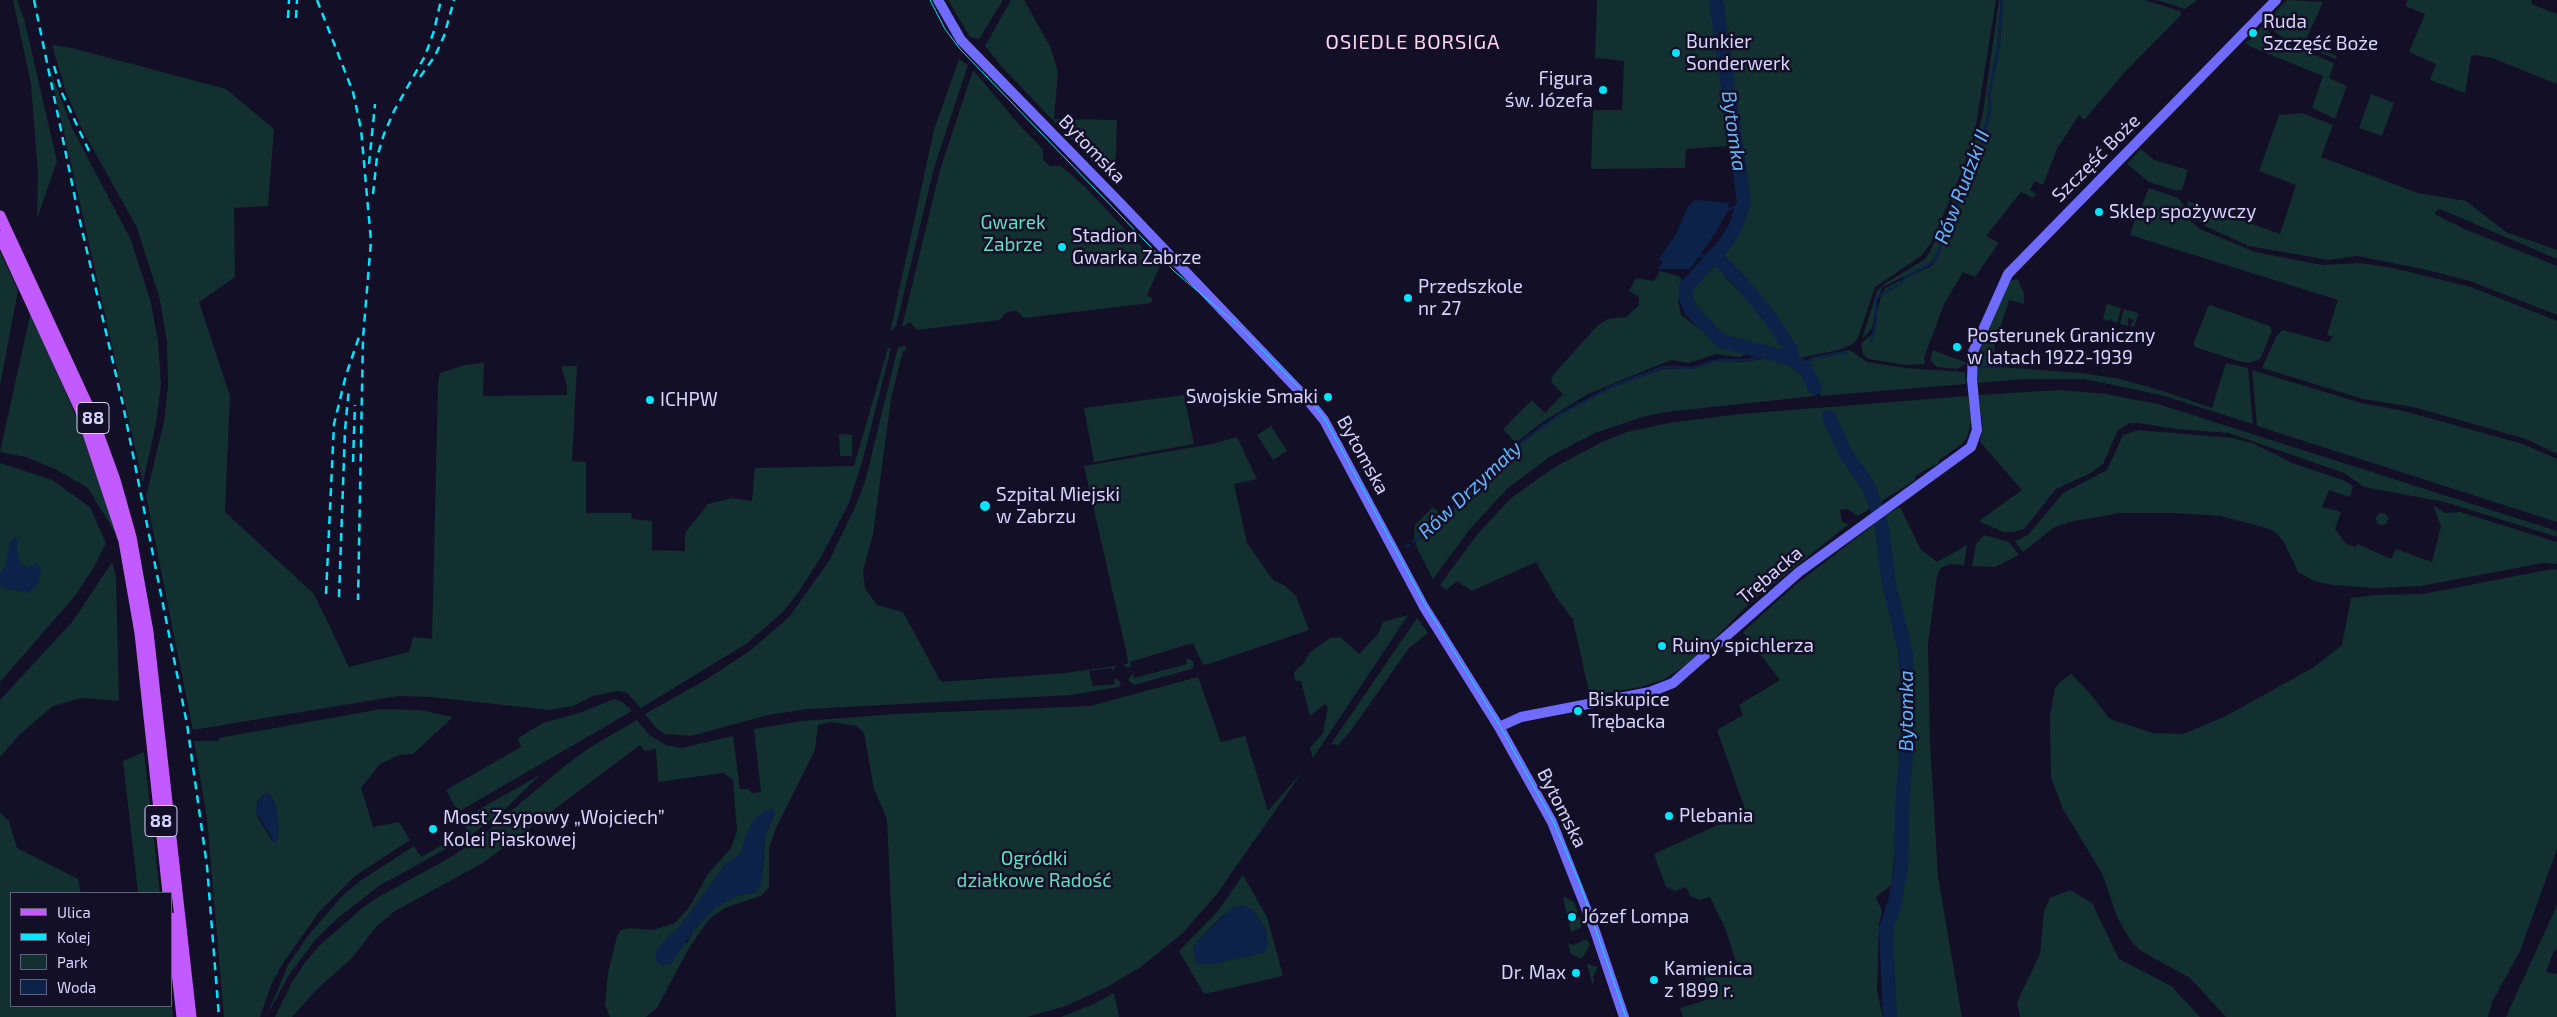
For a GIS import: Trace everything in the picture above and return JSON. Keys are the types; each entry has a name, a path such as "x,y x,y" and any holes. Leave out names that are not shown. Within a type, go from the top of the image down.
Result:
{"main road":[{"name":"88","path":"0,216 79,383 115,480 131,537 144,600 168,892"},
{"name":"88","path":"0,236 80,409 124,541 136,603 156,745 191,1017"},
{"path":"172,927 182,1017"}],"street":[{"name":"Bytomska","path":"938,0 960,40 1121,204 1319,414 1338,443 1424,607 1499,727 1538,796 1564,848 1624,1017"},
{"name":"Szczęść Boże","path":"1972,361 1978,337 2003,282 2014,265 2276,0"},
{"name":"Trębacka","path":"1499,727 1521,717 1650,692 1673,683 1798,572 1964,453 1976,438 1977,414 1972,380 1972,361"}],"green space":[{"path":"13,0 17,0 24,19 57,161 37,219 38,174 31,84"},
{"path":"948,0 1003,0 979,39 970,37"},
{"path":"1011,0 1024,0 1050,46 1058,72 1054,119 1117,120 1115,185 1002,67 985,46"},
{"path":"1597,0 1711,0 1729,146 1686,149 1685,168 1591,169 1593,110 1622,110 1624,61 1595,58"},
{"path":"1721,0 1996,0 1975,131 1962,171 1931,243 1921,256 1875,287 1858,338 1853,344 1838,350 1800,358 1775,319 1739,272 1723,262 1726,259 1723,257 1726,248 1744,220 1747,201"},
{"path":"1999,0 2001,0 1997,47 1988,95 1989,109 1978,154 1952,209 1935,258 1927,265 1883,287 1878,296 1872,328 1862,339 1877,291 1886,283 1925,259 1930,252 1968,166 1983,113"},
{"path":"2003,0 2144,0 2180,11 2181,15 2124,73 2084,120 2079,115 2057,149 2043,185 2035,181 2030,190 2036,194 2033,198 2021,192 1986,236 1999,243 1975,277 1963,272 1944,304 1924,358 1925,364 1905,365 1869,359 1863,355 1861,344 1872,334 1881,296 1885,288 1930,267 1937,260 1954,209 1980,154 1991,111 1991,90 2000,46"},
{"path":"2157,0 2197,0 2185,9"},
{"path":"2287,0 2323,2 2305,42 2337,56 2336,59 2280,36 2265,23"},
{"path":"2408,0 2532,0 2531,4 2557,14 2557,84 2492,58 2476,55 2471,57 2465,93 2430,80 2436,64 2409,52 2425,14 2405,6"},
{"path":"2262,26 2279,40 2334,63 2329,78 2347,86 2335,119 2312,108 2323,76 2251,47 2245,42 2250,40"},
{"path":"52,45 72,48 226,89 274,129 268,206 234,208 235,277 199,302 230,396 225,512 314,594 349,667 409,652 413,637 432,639 438,385 440,373 465,365 484,363 483,396 567,395 567,386 561,366 577,366 572,461 586,462 586,513 631,513 632,519 652,521 652,550 685,551 685,533 708,504 733,498 752,501 755,468 854,466 888,348 891,348 863,459 849,503 821,557 798,593 783,612 746,644 641,708 627,693 618,691 593,696 573,706 550,710 430,697 398,696 193,730 146,496 164,422 168,386 167,342 160,300 137,228 83,131 66,92"},
{"path":"959,59 968,65 934,168 896,326 890,332 934,130"},
{"path":"50,70 72,128 131,240 151,303 158,341 161,385 156,423 143,483"},
{"name":"Gwarek Zabrze","path":"973,70 1021,127 1043,149 1043,160 1050,166 1061,166 1084,186 1160,266 1147,295 1153,299 1151,303 1024,318 1017,311 1007,312 1000,320 917,330 910,322 902,327 940,170"},
{"path":"2371,94 2394,103 2382,136 2359,128"},
{"path":"2302,113 2333,125 2321,157 2418,193 2466,201 2506,232 2557,250 2557,259 2440,209 2435,212 2436,215 2467,230 2557,266 2557,315 2470,281 2423,269 2357,256 2329,260 2249,246 2205,226 2196,219 2188,207 2188,201 2280,234 2296,185 2259,171 2279,115"},
{"path":"2141,149 2154,160 2188,170 2182,190 2174,190 2149,182 2127,164"},
{"path":"2149,188 2178,198 2184,205 2187,218 2200,229 2255,252 2322,265 2360,263 2393,268 2471,287 2557,321 2557,454 2526,439 2413,407 2363,399 2262,368 2277,335 2283,330 2327,342 2330,341 2333,337 2327,335 2338,300 2130,235 2137,213 2143,215 2144,211 2140,210"},
{"path":"0,252 18,290 0,386"},
{"path":"1719,263 1724,268 1725,277 1756,308 1787,350 1786,353 1727,340 1717,333 1692,306 1687,288"},
{"path":"1660,271 1679,276 1684,283 1678,300 1681,315 1727,349 1748,354 1738,357 1716,354 1689,363 1671,360 1588,394 1541,423 1516,443 1503,429 1532,400 1545,413 1563,394 1551,382 1553,375 1598,325 1608,319 1626,317 1639,305 1639,297 1629,291 1636,278 1654,281"},
{"path":"2015,279 2018,280 2024,293 2024,304 2009,300 1994,347 2000,367 2082,373 2120,379 2212,408 2226,363 2248,368 2253,424 2161,395 2084,379 2025,379 1977,383 1977,367 1982,345 2008,283"},
{"path":"2107,304 2121,308 2117,323 2112,321 2111,318 2110,321 2103,319"},
{"path":"2210,305 2270,326 2272,331 2260,359 2249,363 2238,361 2195,347 2194,342"},
{"path":"2124,309 2139,313 2134,327 2130,326 2134,320 2128,318 2128,326 2120,324"},
{"path":"31,311 85,438 116,534 88,488 55,469 26,457 0,452"},
{"path":"905,346 907,350 903,351 891,399 873,534 863,571 865,588 877,605 903,612 941,682 1065,673 1116,666 1113,671 1112,668 1089,671 1093,686 1115,684 1114,679 1117,679 1121,683 1119,687 1071,695 808,709 768,715 691,736 664,734 655,727 645,714 707,679 751,650 789,617 829,561 865,482 898,347"},
{"path":"1850,350 1867,362 1906,368 1963,372 1965,373 1966,384 1821,396 1807,369 1802,364 1812,357"},
{"path":"1933,350 1967,363 1957,369 1937,367 1930,360"},
{"path":"1776,357 1797,365 1805,374 1815,396 1666,412 1642,417 1595,433 1549,457 1507,489 1470,529 1433,579 1414,538 1415,525 1433,507 1445,519 1499,460 1518,448 1518,446 1560,415 1610,388 1663,369 1693,369 1717,361 1743,362"},
{"path":"2252,370 2361,403 2404,411 2523,444 2557,459 2557,522 2257,426"},
{"path":"2059,390 2106,394 2158,404 2557,531 2557,537 2445,502 2364,487 2344,473 2229,433 2177,429 2137,423 2130,423 2118,430 2103,464 2089,474 2056,489 2024,529 2014,532 2003,532 1979,521 2022,490 1980,442 1983,427 1978,395"},
{"path":"1184,395 1194,444 1094,462 1084,408"},
{"path":"1968,396 1971,422 1967,438 1962,444 1939,460 1938,464 1916,476 1915,480 1858,516 1847,509 1840,510 1842,522 1849,524 1750,603 1691,662 1663,680 1640,687 1590,696 1573,620 1556,597 1536,562 1472,591 1457,581 1446,590 1440,585 1476,536 1511,498 1555,467 1602,442 1627,432 1668,423 1740,414"},
{"path":"1271,426 1287,451 1273,460 1257,435"},
{"path":"2138,430 2232,438 2252,443 2292,463 2343,480 2353,486 2350,497 2329,490 2322,507 2341,512 2335,529 2346,544 2355,547 2358,544 2391,559 2396,549 2432,562 2441,526 2433,505 2445,513 2460,512 2557,542 2557,564 2544,563 2420,586 2375,588 2332,585 2314,581 2298,572 2284,542 2275,532 2221,516 2174,513 2120,513 2069,522 2053,528 2023,552 2015,541 2028,535 2063,493 2107,470 2123,435"},
{"path":"839,434 852,435 852,456 840,456"},
{"path":"1237,437 1257,479 1234,484 1247,543 1273,580 1284,585 1296,596 1309,630 1209,664 1204,665 1193,643 1130,662 1131,667 1125,667 1124,664 1128,664 1127,655 1084,466 1212,444"},
{"path":"0,463 52,480 90,507 106,543 94,567 75,596 0,682"},
{"path":"1900,507 1921,550 1937,562 1967,545 1964,565 1950,564 1941,568 1937,576 1928,644 1930,742 1938,877 1962,1017 1893,1017 1891,939 1907,867 1906,827 1911,752 1910,690 1909,651 1892,584 1882,517"},
{"path":"2380,513 2384,513 2388,519 2384,525 2380,525 2376,521 2376,517"},
{"path":"1876,523 1886,590 1897,640 1903,706 1898,825 1891,885 1876,897 1882,911 1879,924 1877,991 1883,1017 1683,1017 1680,1008 1709,999 1703,970 1736,962 1725,928 1710,897 1699,900 1690,896 1686,887 1675,891 1666,887 1654,854 1746,812 1717,730 1743,715 1739,705 1780,680 1743,632 1795,585"},
{"path":"1984,535 2009,542 2019,555 1995,567 1972,566 1976,544"},
{"path":"112,562 116,576 119,701 81,698 53,706 19,735 0,757 0,700 73,621"},
{"path":"2552,569 2557,570 2557,849 2520,951 2492,1002 2488,1017 2226,1017 2190,978 2141,951 2131,941 2117,917 2103,875 2063,809 2051,777 2050,716 2055,688 2061,681 2071,674 2088,691 2110,719 2153,733 2183,734 2226,716 2314,667 2342,645 2351,598 2374,595 2423,594"},
{"path":"1408,615 1313,758 1310,748 1323,733 1328,707 1325,704 1310,716 1301,681 1295,681 1294,672 1304,663 1310,652 1330,638 1340,637 1359,654 1378,634 1383,622"},
{"path":"1417,618 1428,633 1409,648 1350,732 1338,745 1331,744"},
{"path":"1186,658 1193,661 1194,667 1191,669 1134,685 1128,680 1133,673 1134,678 1187,664"},
{"name":"Ogródki działkowe Radość","path":"1198,677 1221,742 1245,736 1268,811 1303,771 1216,895 1183,933 1142,966 1109,986 1066,1006 1027,1017 896,1017 887,819 874,789 864,733 857,726 830,722 818,725 815,750 775,830 769,849 769,887 761,896 727,907 710,918 689,948 657,1008 646,1017 610,1017 605,1005 608,973 617,936 621,930 630,928 653,930 675,923 688,909 708,874 731,848 737,831 733,780 723,773 658,782 656,749 645,751 640,745 483,863 395,911 377,926 351,959 316,990 292,1017 275,1017 291,984 304,964 319,946 361,909 380,896 453,856 483,835 562,768 589,748 637,720 649,735 666,745 682,748 733,736 740,789 748,789 752,793 761,792 754,729 803,721 895,714 1090,706","holes":["775,812 765,837 763,867 756,892 736,896 716,907 694,930 687,943 666,938 679,928 724,866 741,853 746,834"]},
{"path":"614,699 624,703 632,711 458,812 446,790 521,747 518,738 543,723 582,712"},
{"path":"381,709 420,710 453,717 413,754 399,755 380,764 361,788 373,827 399,822 410,840 355,876 319,912 283,963 271,985 260,1017 224,1017 207,819 194,741 219,741 219,738","holes":["265,793 270,794 276,807 278,840 272,841 257,816 257,801"]},
{"path":"144,752 160,892 138,892 123,761"},
{"path":"540,775 505,809 471,835 379,886 339,917 315,940 289,975 266,1017 288,965 307,937 342,896 360,881 414,846 421,857 467,831 462,819"},
{"path":"0,813 9,821 17,848 78,879 81,892 10,892 10,1007 172,1007 173,1017 0,1017"},
{"path":"1243,875 1267,917 1283,976 1204,994 1179,951 1218,911","holes":["1243,905 1253,910 1266,930 1265,952 1212,964 1201,964 1195,961 1194,947 1221,917"]},
{"path":"2070,890 2092,903 2119,959 2171,986 2200,1017 2020,1017 2017,1002 2040,954 2044,911 2050,898"},
{"path":"1566,897 1574,902 1578,913 1569,914 1570,921 1580,917 1582,923 1581,927 1571,932 1563,898"},
{"path":"2557,905 2557,951 2554,950 2546,972 2557,974 2557,1017 2506,1017"},
{"path":"1584,940 1588,941 1590,945 1582,959 1571,954 1568,943 1574,945"},
{"path":"1587,964 1598,967 1593,977 1594,982 1592,983"},
{"path":"1114,993 1119,1017 1061,1017 1094,1004"}],"water":[{"path":"1694,201 1729,203 1728,210 1717,231 1690,269 1657,269 1663,262 1659,259 1676,234 1688,206"},
{"path":"15,537 18,538 17,550 21,564 29,567 36,564 42,569 38,584 28,593 0,587 0,574 5,567 10,542"},
{"path":"265,793 270,794 276,807 279,829 278,840 275,843 256,812 257,801"},
{"path":"773,808 775,812 765,837 761,885 756,892 737,896 716,907 694,930 671,964 663,965 656,961 656,951 666,938 679,928 724,866 741,853 746,834 754,820 764,811"},
{"path":"1243,905 1253,910 1266,930 1268,945 1265,952 1212,964 1201,964 1195,961 1193,947 1232,908"}],"waterway":[{"name":"Bytomka","path":"1716,0 1744,202 1736,226 1725,244 1686,287 1686,299 1691,310 1721,341 1792,359 1806,370 1815,388"},
{"name":"Rów Rudzki II","path":"1871,342 1876,324 1876,300 1879,295 1901,284 1905,278 1935,261 1953,209 1979,154 1990,111 1990,90 1999,42 2002,0"},
{"path":"1728,210 1744,202"},
{"path":"1699,256 1714,255"},
{"name":"Bytomka","path":"1714,255 1742,283 1771,319 1791,350 1792,359"},
{"path":"1802,367 1813,358 1846,353"},
{"name":"Rów Drzymały","path":"1413,542 1435,527 1485,472 1512,449 1560,414 1611,387 1663,367 1692,368 1718,360 1744,360 1777,355"},
{"path":"1977,367 2000,367"},
{"name":"Bytomka","path":"1829,417 1847,456 1866,482 1876,505 1882,528 1889,584 1906,653 1908,721 1902,811 1901,867 1895,902 1886,929 1890,1017"}],"tram line":[{"path":"930,0 945,29 960,49 1174,271 1240,327 1307,396 1325,419 1426,606 1500,726 1553,821 1580,884 1626,1017"}],"railway":[{"path":"34,0 79,217 123,405 187,724 207,866 219,1017"},
{"path":"288,18 289,0"},
{"path":"296,18 297,0"},
{"path":"317,0 353,92 361,129 371,241 363,338 358,600"},
{"path":"373,194 377,157 384,134 394,111 425,56 434,31 441,0"},
{"path":"420,77 435,56 444,36 454,0"},
{"path":"54,66 62,93 89,151"},
{"path":"369,164 375,104"},
{"path":"326,594 334,424 346,375 360,334"},
{"path":"339,597 345,430 349,388"},
{"path":"353,462 355,405"}],"place":[{"name":"Ruda Szczęść Boże","path":"2253,33"},
{"name":"Bunkier Sonderwerk","path":"1676,53"},
{"name":"Figura św. Józefa","path":"1603,90"},
{"name":"Sklep spożywczy","path":"2099,212"},
{"name":"Stadion Gwarka Zabrze","path":"1062,247"},
{"name":"Przedszkole nr 27","path":"1408,298"},
{"name":"Posterunek Graniczny w latach 1922-1939","path":"1957,347"},
{"name":"Swojskie Smaki","path":"1328,397"},
{"name":"ICHPW","path":"650,400"},
{"name":"Szpital Miejski w Zabrzu","path":"985,506"},
{"name":"Ruiny spichlerza","path":"1662,646"},
{"name":"Biskupice Trębacka","path":"1578,711"},
{"name":"Plebania","path":"1669,816"},
{"name":"Most Zsypowy „Wojciech” Kolei Piaskowej","path":"433,829"},
{"name":"Józef Lompa","path":"1572,917"},
{"name":"Dr. Max","path":"1576,973"},
{"name":"Kamienica z 1899 r.","path":"1654,980"}],"district":[{"name":"OSIEDLE BORSIGA","path":"1413,42"}]}
